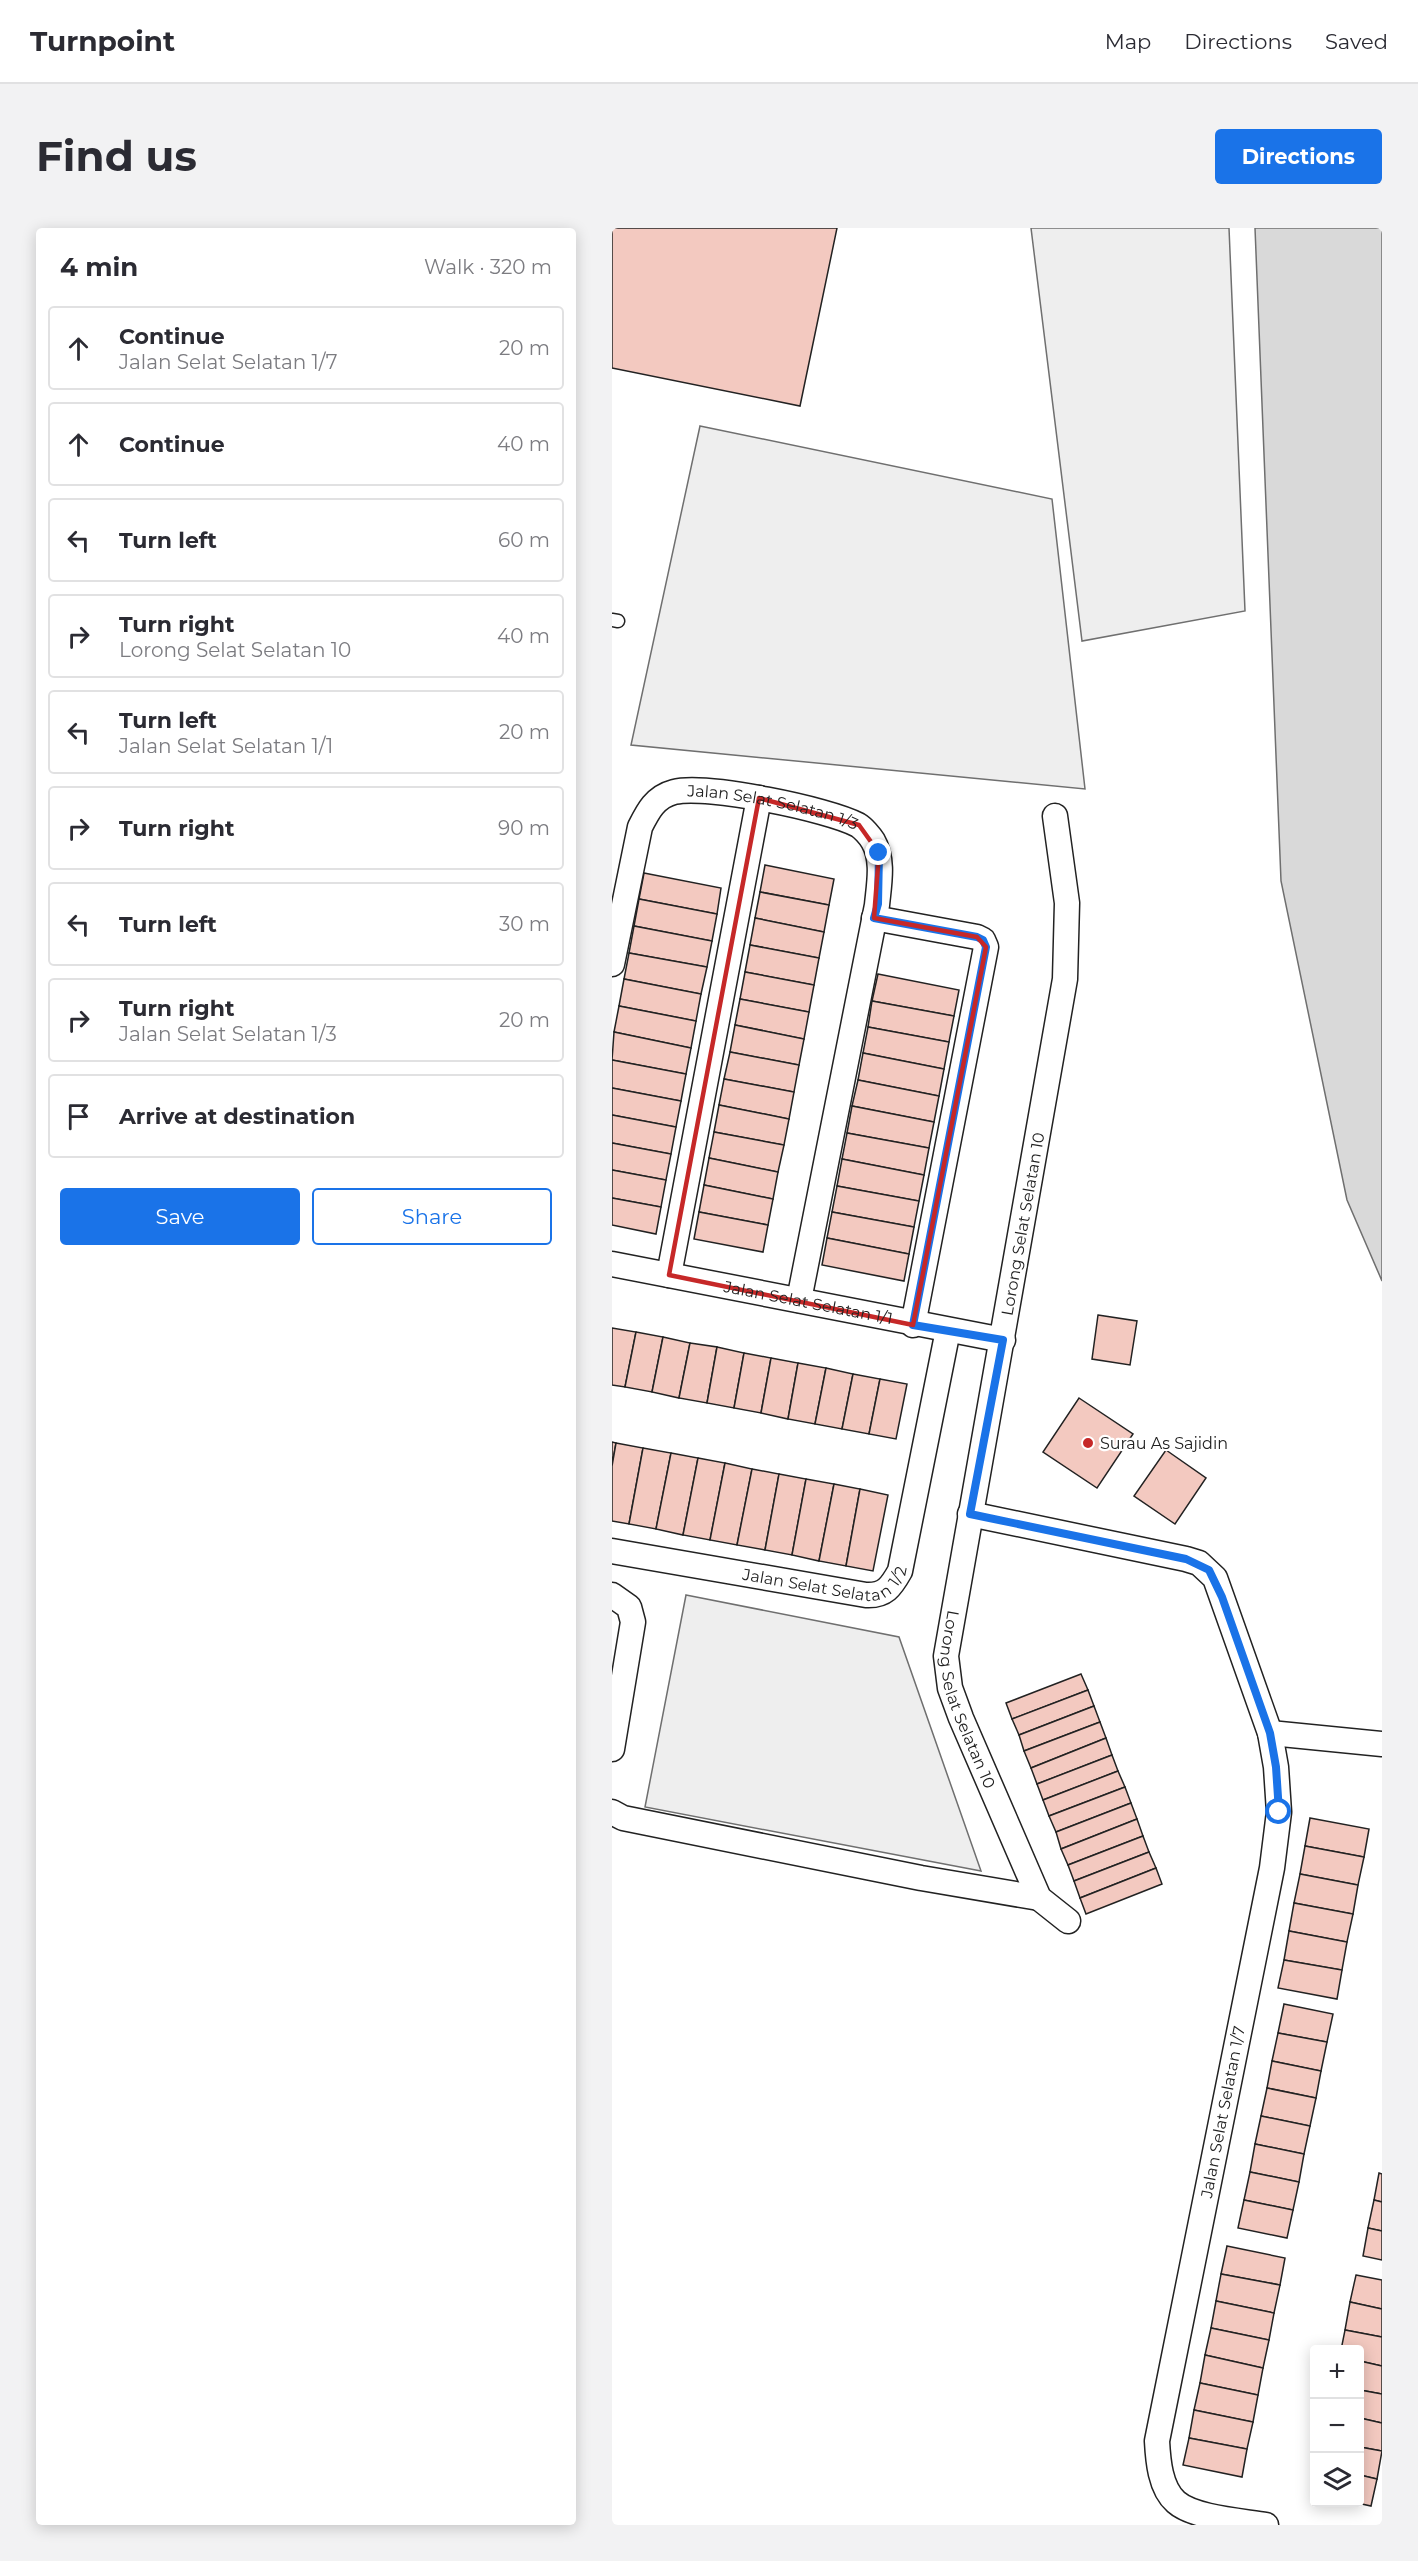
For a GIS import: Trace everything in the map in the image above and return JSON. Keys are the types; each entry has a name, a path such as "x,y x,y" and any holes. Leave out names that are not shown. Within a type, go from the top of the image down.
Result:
{"street":[{"name":"Jalan Selat Selatan 1/3","path":"612,964 640,827 650,809 660,798 674,792 704,790 759,798 859,825 873,840 879,853 878,904 799,1300"},
{"path":"669,1275 759,798"},
{"name":"Lorong Selat Selatan 10","path":"1055,816 1067,903 1065,979 946,1656 950,1688 1039,1898 1068,1921"},
{"path":"874,918 977,937 983,940 986,947 913,1325"},
{"name":"Jalan Selat Selatan 1/1","path":"612,1264 799,1300 913,1325 1003,1340"},
{"name":"Jalan Selat Selatan 1/2","path":"612,1551 866,1596 878,1596 889,1590 900,1571 948,1330"},
{"name":"Jalan Selat Selatan 1/7","path":"970,1514 1186,1559 1209,1570 1222,1597 1270,1733 1276,1767 1279,1812 1272,1868 1157,2441 1159,2468 1176,2502 1199,2513 1266,2525"},
{"path":"612,1594 629,1607 633,1622 612,1749"},
{"path":"1270,1733 1382,1744"},
{"path":"612,1812 623,1818 921,1878 1039,1898"}],"highlighted area":[{"path":"759,798 859,825 879,853 874,918 977,937 986,947 913,1325 669,1275"}],"shaded area":[{"path":"1031,228 1229,228 1245,611 1082,641"},
{"path":"1255,228 1382,228 1382,1281 1347,1200 1281,881"},
{"path":"700,426 1052,499 1085,789 631,745"},
{"path":"686,1595 899,1637 981,1871 645,1807"}],"building":[{"path":"612,228 837,228 800,406 612,368"},
{"path":"765,865 834,879 829,905 760,892"},
{"path":"644,873 721,888 717,914 639,899"},
{"path":"760,892 829,905 824,932 755,918"},
{"path":"639,899 717,914 712,941 634,926"},
{"path":"755,918 824,932 819,958 750,945"},
{"path":"634,926 712,941 707,967 629,953"},
{"path":"750,945 819,958 814,985 745,972"},
{"path":"629,953 707,967 701,994 624,979"},
{"path":"745,972 814,985 809,1012 740,999"},
{"path":"878,974 959,990 954,1016 872,1001"},
{"path":"624,979 701,994 696,1021 619,1006"},
{"path":"740,999 809,1012 804,1039 735,1025"},
{"path":"872,1001 954,1016 949,1042 868,1027"},
{"path":"619,1006 696,1021 691,1048 614,1032"},
{"path":"735,1025 804,1039 799,1065 730,1052"},
{"path":"868,1027 949,1042 944,1069 863,1053"},
{"path":"614,1032 691,1048 686,1074 612,1060"},
{"path":"730,1052 799,1065 794,1092 724,1079"},
{"path":"863,1053 944,1069 939,1096 858,1080"},
{"path":"612,1060 686,1074 681,1101 612,1088"},
{"path":"724,1079 794,1092 789,1119 719,1105"},
{"path":"858,1080 939,1096 934,1122 852,1106"},
{"path":"612,1088 681,1101 676,1127 612,1115"},
{"path":"719,1105 789,1119 784,1145 714,1132"},
{"path":"852,1106 934,1122 929,1148 847,1133"},
{"path":"612,1115 676,1127 671,1154 612,1143"},
{"path":"714,1132 784,1145 778,1172 709,1158"},
{"path":"847,1133 929,1148 924,1175 842,1159"},
{"path":"612,1143 671,1154 666,1180 612,1170"},
{"path":"709,1158 778,1172 773,1199 704,1185"},
{"path":"842,1159 924,1175 919,1201 837,1186"},
{"path":"612,1170 666,1180 661,1207 612,1198"},
{"path":"704,1185 773,1199 768,1225 699,1212"},
{"path":"837,1186 919,1201 914,1227 832,1212"},
{"path":"612,1198 661,1207 656,1234 612,1225"},
{"path":"699,1212 768,1225 763,1252 694,1239"},
{"path":"832,1212 914,1227 909,1254 827,1238"},
{"path":"827,1238 909,1254 904,1281 822,1265"},
{"path":"1098,1315 1137,1321 1130,1365 1092,1359"},
{"path":"612,1328 636,1332 625,1387 612,1385"},
{"path":"636,1332 663,1337 652,1392 625,1387"},
{"path":"663,1337 690,1343 679,1398 652,1392"},
{"path":"690,1343 717,1347 707,1403 679,1398"},
{"path":"717,1347 744,1353 734,1408 707,1403"},
{"path":"744,1353 771,1358 761,1413 734,1408"},
{"path":"771,1358 798,1363 788,1419 761,1413"},
{"path":"798,1363 826,1368 815,1424 788,1419"},
{"path":"826,1368 853,1374 842,1429 815,1424"},
{"path":"853,1374 880,1379 869,1434 842,1429"},
{"path":"880,1379 907,1384 896,1439 869,1434"},
{"name":"Surau As Sajidin","path":"1079,1398 1133,1434 1097,1488 1043,1452"},
{"path":"612,1442 616,1443 612,1466"},
{"path":"616,1443 643,1448 629,1524 612,1521 612,1466"},
{"path":"643,1448 671,1453 656,1529 629,1524"},
{"path":"1166,1450 1206,1478 1175,1524 1134,1496"},
{"path":"671,1453 698,1458 683,1535 656,1529"},
{"path":"698,1458 725,1463 710,1540 683,1535"},
{"path":"725,1463 752,1469 737,1545 710,1540"},
{"path":"752,1469 779,1474 765,1550 737,1545"},
{"path":"779,1474 806,1479 792,1555 765,1550"},
{"path":"806,1479 834,1484 819,1561 792,1555"},
{"path":"834,1484 860,1489 846,1566 819,1561"},
{"path":"860,1489 888,1495 873,1571 846,1566"},
{"path":"1081,1674 1088,1690 1012,1719 1006,1703"},
{"path":"1088,1690 1094,1706 1019,1735 1012,1719"},
{"path":"1094,1706 1100,1722 1024,1751 1019,1735"},
{"path":"1100,1722 1106,1738 1031,1768 1024,1751"},
{"path":"1106,1738 1112,1755 1037,1784 1031,1768"},
{"path":"1112,1755 1118,1771 1043,1800 1037,1784"},
{"path":"1118,1771 1125,1787 1049,1816 1043,1800"},
{"path":"1125,1787 1131,1803 1056,1832 1049,1816"},
{"path":"1131,1803 1137,1819 1061,1849 1056,1832"},
{"path":"1310,1818 1369,1829 1364,1857 1305,1846"},
{"path":"1137,1819 1143,1836 1068,1865 1061,1849"},
{"path":"1143,1836 1149,1852 1074,1881 1068,1865"},
{"path":"1305,1846 1364,1857 1358,1885 1300,1874"},
{"path":"1149,1852 1156,1868 1080,1898 1074,1881"},
{"path":"1156,1868 1162,1884 1086,1914 1080,1898"},
{"path":"1300,1874 1358,1885 1353,1914 1294,1903"},
{"path":"1294,1903 1353,1914 1347,1942 1289,1931"},
{"path":"1289,1931 1347,1942 1342,1970 1284,1960"},
{"path":"1284,1960 1342,1970 1337,1999 1278,1988"},
{"path":"1284,2004 1333,2014 1327,2042 1278,2033"},
{"path":"1278,2033 1327,2042 1321,2071 1272,2061"},
{"path":"1272,2061 1321,2071 1316,2098 1267,2088"},
{"path":"1267,2088 1316,2098 1310,2126 1261,2116"},
{"path":"1261,2116 1310,2126 1304,2154 1255,2144"},
{"path":"1255,2144 1304,2154 1299,2182 1250,2172"},
{"path":"1250,2172 1299,2182 1293,2210 1244,2200"},
{"path":"1379,2173 1382,2174 1382,2202 1374,2200"},
{"path":"1244,2200 1293,2210 1287,2238 1238,2228"},
{"path":"1374,2200 1382,2202 1382,2231 1368,2228"},
{"path":"1368,2228 1382,2231 1382,2260 1363,2256"},
{"path":"1227,2246 1285,2258 1280,2285 1221,2274"},
{"path":"1221,2274 1280,2285 1274,2313 1216,2301"},
{"path":"1356,2275 1382,2280 1382,2309 1350,2302"},
{"path":"1216,2301 1274,2313 1269,2340 1211,2328"},
{"path":"1350,2302 1382,2309 1382,2337 1345,2330"},
{"path":"1211,2328 1269,2340 1263,2368 1205,2355"},
{"path":"1345,2330 1382,2337 1382,2366 1364,2362 1364,2345 1342,2345"},
{"path":"1205,2355 1263,2368 1258,2395 1200,2383"},
{"path":"1364,2362 1382,2366 1382,2394 1364,2391"},
{"path":"1200,2383 1258,2395 1253,2422 1194,2410"},
{"path":"1364,2391 1382,2394 1382,2423 1364,2419"},
{"path":"1194,2410 1253,2422 1247,2449 1189,2438"},
{"path":"1364,2419 1382,2423 1382,2451 1364,2448"},
{"path":"1189,2438 1247,2449 1242,2477 1183,2465"},
{"path":"1364,2448 1382,2451 1377,2479 1364,2476"},
{"path":"1364,2476 1377,2479 1371,2506 1364,2504"}],"place":[{"name":"Surau As Sajidin","path":"1088,1443"}],"route":[{"path":"879,853 878,904 874,918 977,937 983,940 986,947 913,1325 1003,1340 970,1514 1186,1559 1199,1563 1209,1570 1215,1578 1270,1733 1276,1767 1279,1812"}]}
